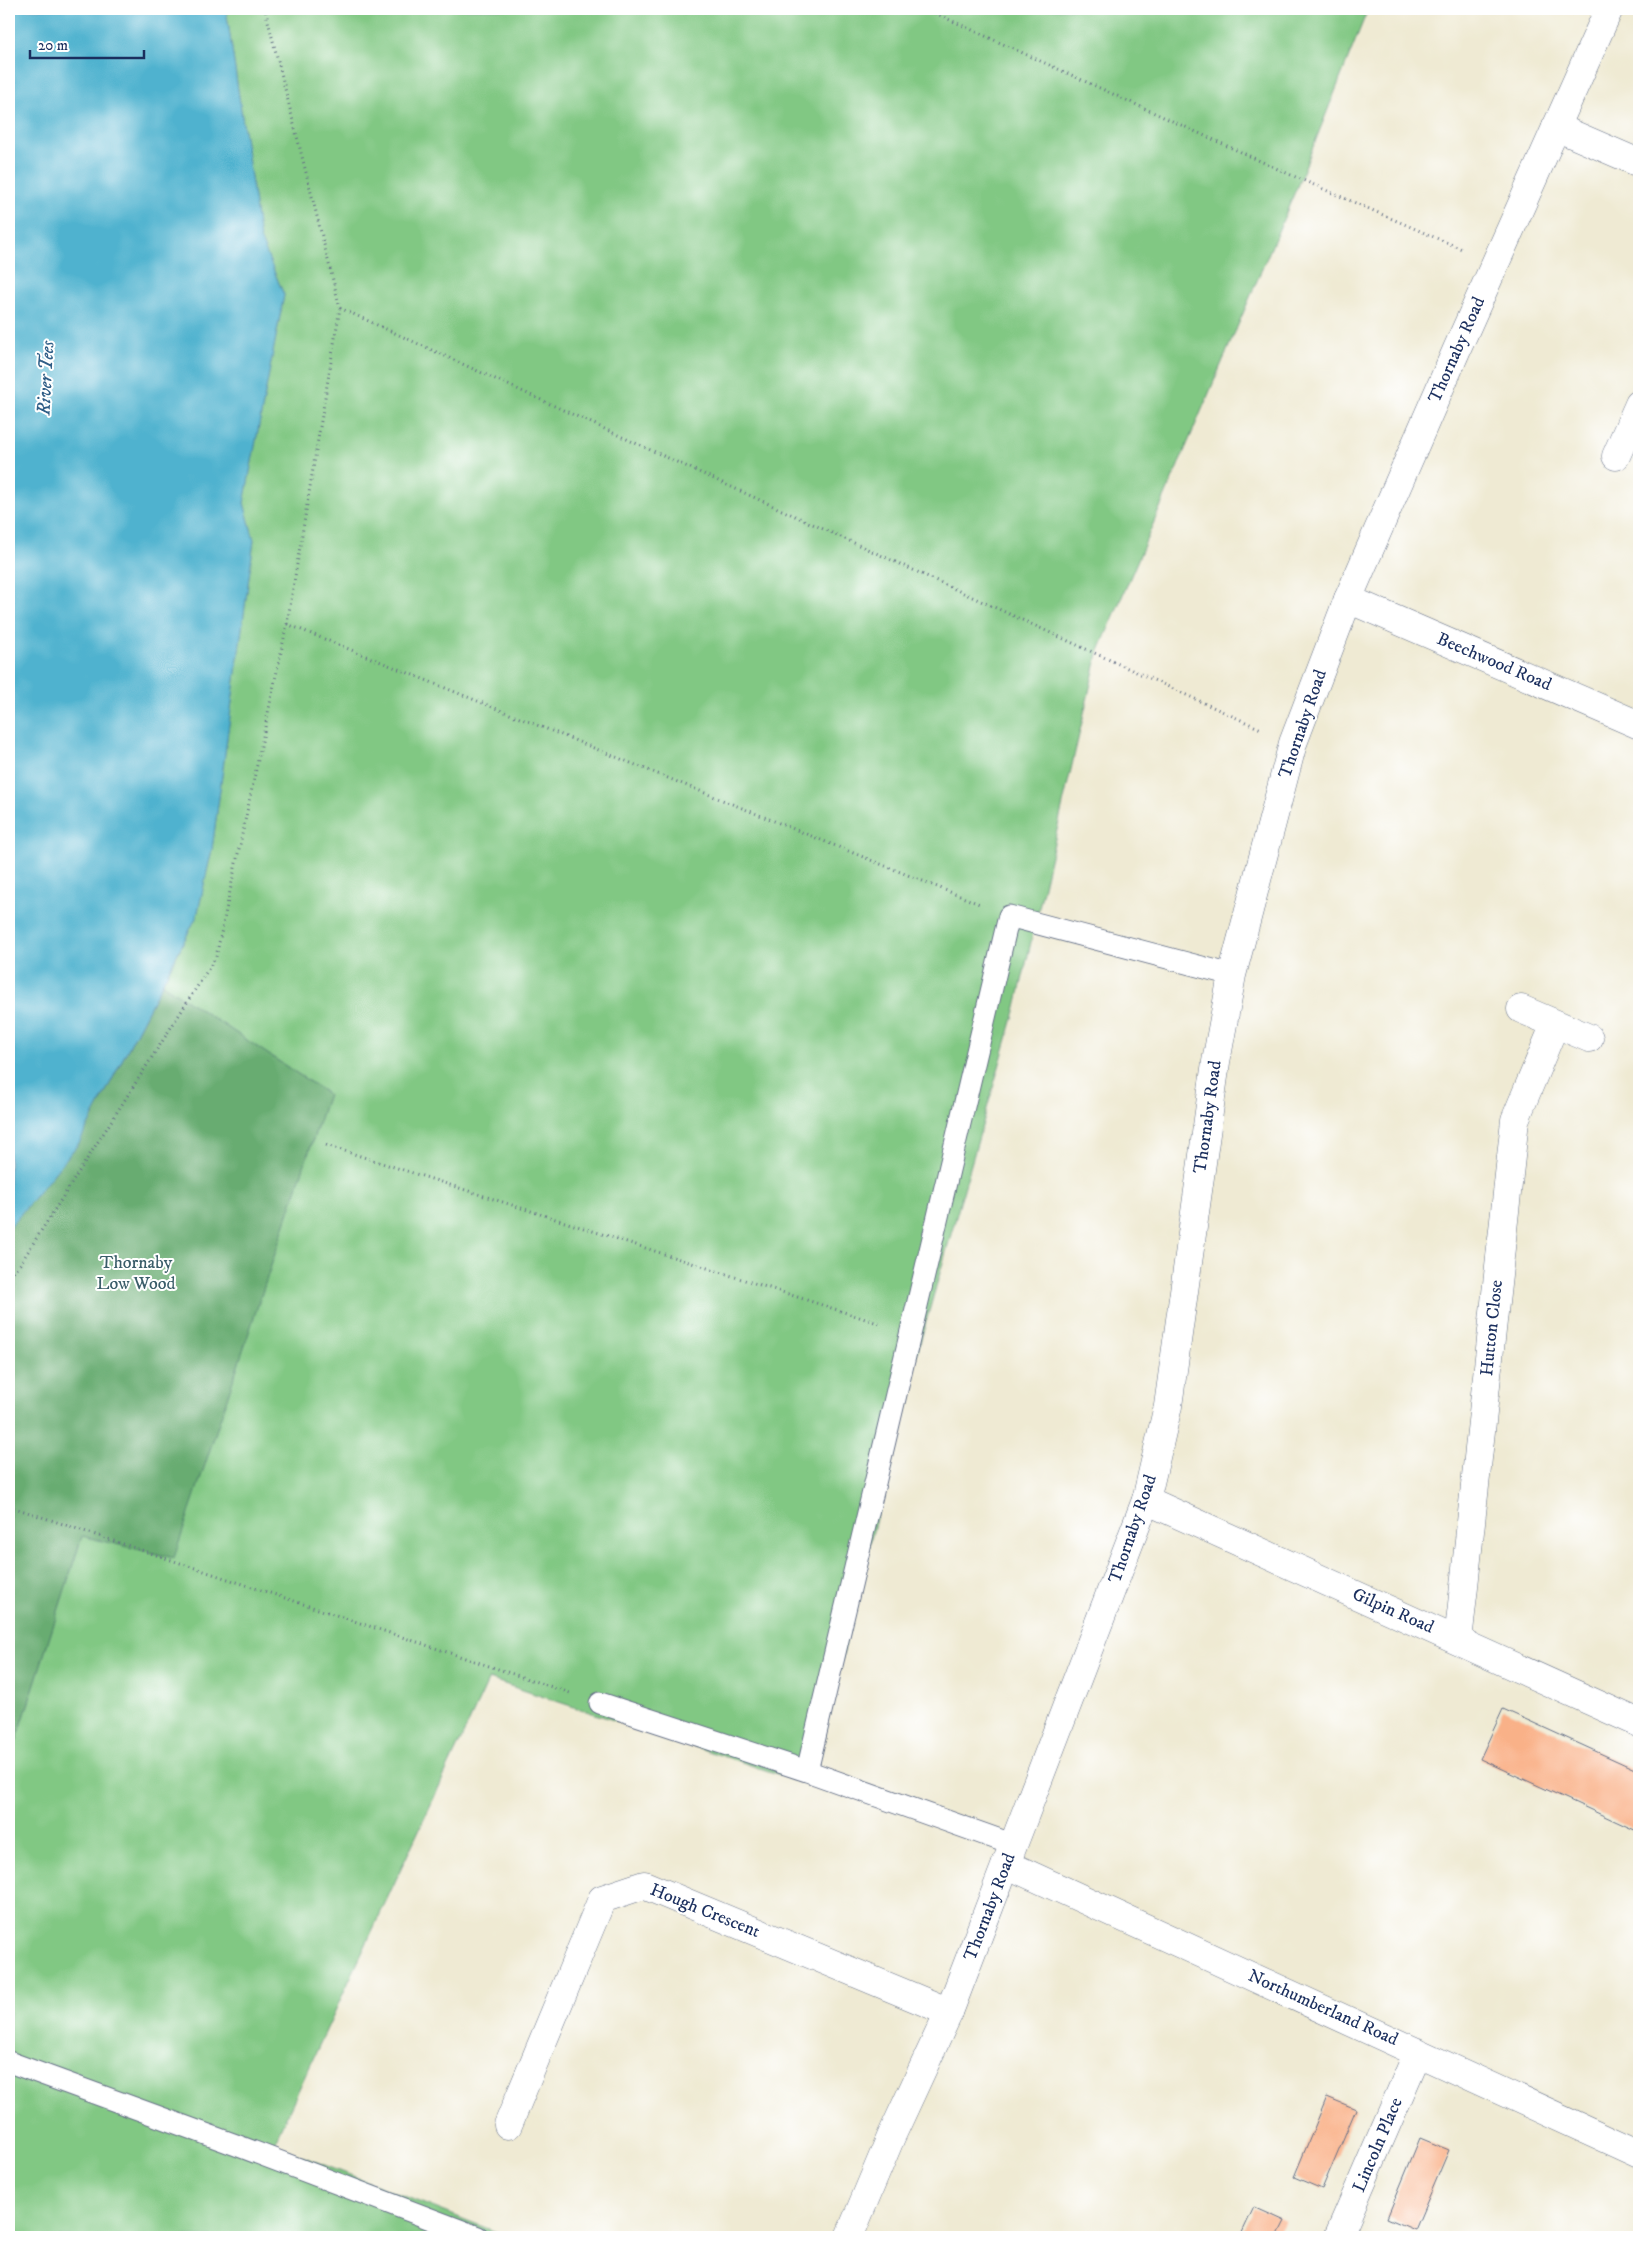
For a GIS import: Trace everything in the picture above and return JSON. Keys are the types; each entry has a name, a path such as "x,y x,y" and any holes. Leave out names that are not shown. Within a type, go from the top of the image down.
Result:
{"street":[{"name":"Thornaby Road","path":"850,2237 891,2137 949,2012 1146,1500 1168,1406 1216,1062 1232,975 1293,743 1348,599 1609,9"},
{"path":"1556,127 1639,163"},
{"path":"1616,456 1639,404"},
{"name":"Beechwood Road","path":"1348,599 1639,725"},
{"path":"1521,1009 1589,1038"},
{"name":"Hutton Close","path":"1458,1640 1515,1120 1555,1024"},
{"name":"Gilpin Road","path":"1146,1500 1639,1723"},
{"name":"Northumberland Road","path":"1010,1855 1418,2052 1639,2154"},
{"name":"Hough Crescent","path":"508,2125 602,1899 644,1885 949,2012"},
{"name":"Lincoln Place","path":"1338,2237 1418,2052"}],"lane":[{"path":"807,1772 1009,916 1232,975"},
{"path":"600,1703 807,1772 1010,1855"},
{"path":"9,2062 236,2145 478,2237"}],"path":[{"path":"9,1275 25,1255 216,957 287,624 340,308 265,9"},
{"path":"926,9 1495,264"},
{"path":"340,308 1293,743"},
{"path":"287,624 1009,916"},
{"path":"326,1145 910,1334"},
{"path":"9,1506 600,1703"}],"green space":[{"path":"226,9 1368,9 1297,187 1098,653 1015,1011 913,1367 811,1785 489,1679 273,2145 509,2237 9,2237 9,1764 82,1536 174,1557 328,1094 162,984 197,916 212,849 254,540 244,503 284,295 260,238"},
{"name":"Thornaby Low Wood","path":"162,984 328,1094 174,1558 82,1536 9,1764 9,1228 79,1143"}],"water":[{"name":"River Tees","path":"9,9 226,9 260,238 284,295 244,503 254,540 212,849 197,916 79,1143 9,1228"}],"building":[{"path":"1503,1709 1639,1771 1639,1832 1480,1759"},
{"path":"1327,2097 1356,2109 1322,2189 1294,2177"},
{"path":"1420,2138 1449,2150 1415,2230 1387,2218"},
{"path":"1254,2207 1285,2221 1277,2237 1240,2237"}]}
